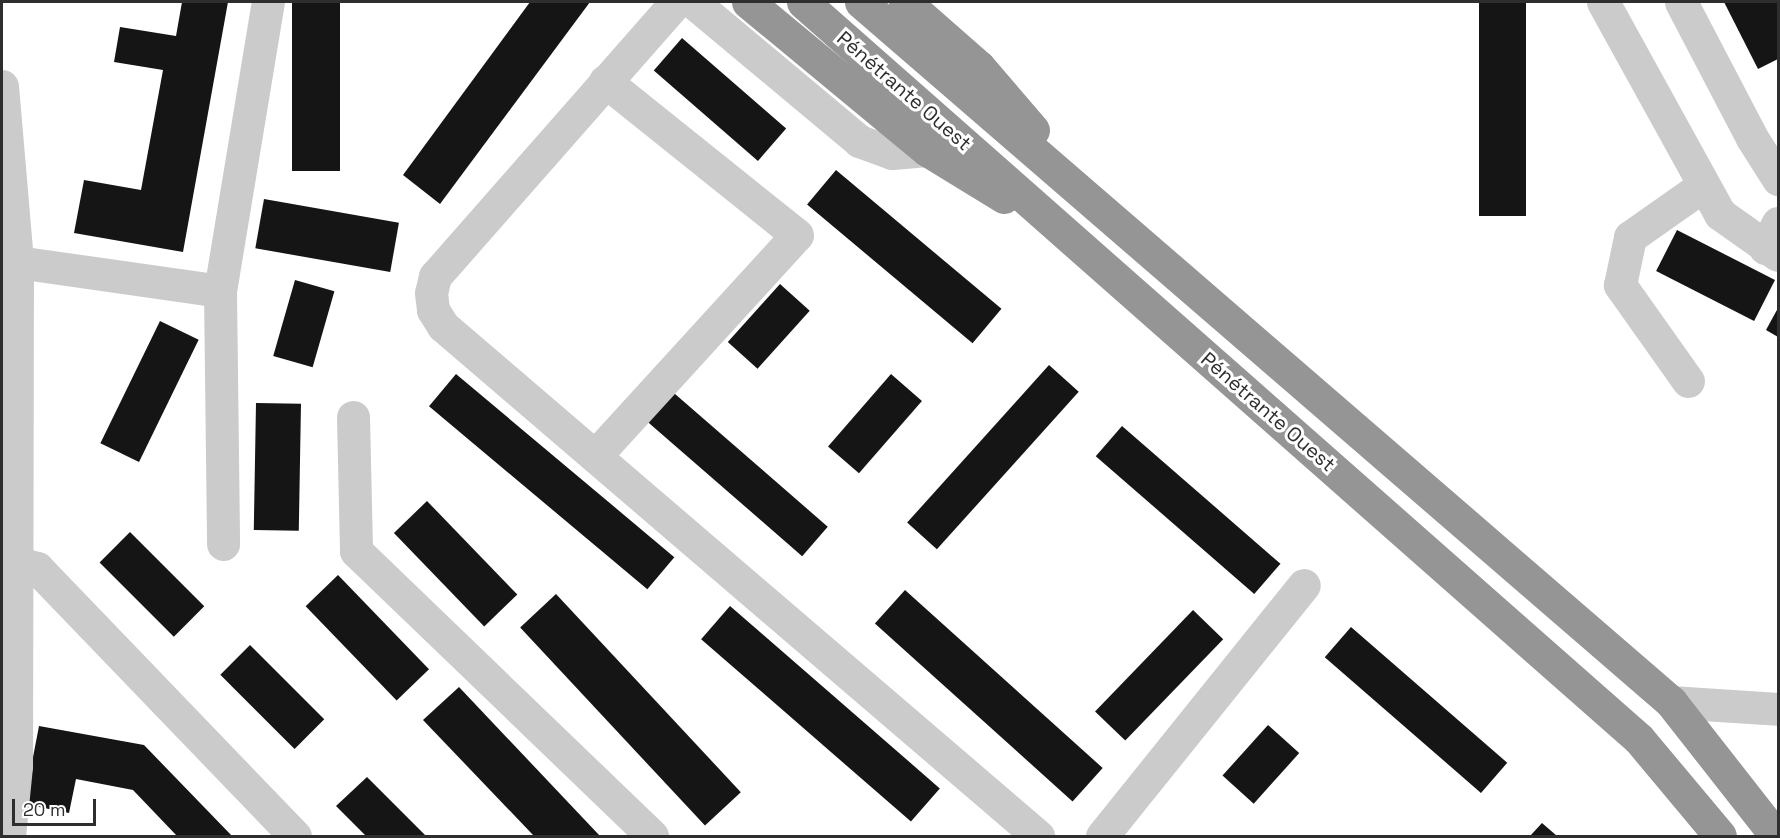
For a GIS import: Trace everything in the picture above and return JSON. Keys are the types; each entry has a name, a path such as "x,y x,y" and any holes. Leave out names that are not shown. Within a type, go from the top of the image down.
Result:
{"highway":[{"path":"748,2 927,150 986,187 1052,221"},
{"name":"Pénétrante Ouest","path":"803,2 1639,739 1720,837"},
{"name":"Pénétrante Ouest","path":"861,2 1671,702 1776,837"},
{"path":"904,2 979,67 1005,95 1047,149 1066,179"}],"street":[{"path":"223,544 220,291 268,2"},
{"path":"676,2 435,276 430,292 433,310 443,326 1038,837"},
{"path":"693,2 859,141 892,153 927,150"},
{"path":"1603,2 1720,214 1774,242"},
{"path":"1681,2 1752,138 1779,179"},
{"path":"595,456 797,235 605,81"},
{"path":"2,86 17,563 16,766 9,837"},
{"path":"1688,381 1620,285 1630,237 1704,185"},
{"path":"9,259 220,291"},
{"path":"353,417 356,551 652,837"},
{"path":"17,563 37,568 295,837"},
{"path":"1102,837 1304,585"},
{"path":"1671,702 1779,709"}],"building":[{"path":"182,2 228,2 183,252 74,233 84,180 141,190 163,70 114,62 120,27 176,36"},
{"path":"292,2 340,2 340,171 292,171"},
{"path":"530,2 590,2 440,204 403,175"},
{"path":"1479,2 1526,2 1526,216 1479,216"},
{"path":"1724,2 1778,2 1778,59 1758,69"},
{"path":"682,38 786,129 758,161 654,70"},
{"path":"836,170 1001,309 973,343 807,204"},
{"path":"264,199 399,223 390,272 255,248"},
{"path":"1677,230 1775,280 1754,321 1656,271"},
{"path":"295,280 334,291 313,367 273,356"},
{"path":"780,284 810,311 758,369 728,342"},
{"path":"1778,308 1778,337 1766,330"},
{"path":"160,321 199,340 139,462 100,443"},
{"path":"1049,365 1079,392 937,549 907,523"},
{"path":"456,374 674,557 647,589 429,406"},
{"path":"891,374 922,401 859,473 828,446"},
{"path":"667,387 828,527 802,556 641,416"},
{"path":"256,403 301,404 299,531 254,530"},
{"path":"1122,426 1280,564 1254,594 1096,456"},
{"path":"427,501 517,595 484,626 394,533"},
{"path":"130,532 204,606 174,637 100,562"},
{"path":"338,575 429,669 397,700 306,606"},
{"path":"905,590 1103,768 1073,801 875,623"},
{"path":"556,594 741,792 705,826 520,627"},
{"path":"730,606 940,788 911,822 701,639"},
{"path":"1193,610 1223,639 1125,741 1095,711"},
{"path":"1351,627 1507,763 1481,793 1325,657"},
{"path":"250,645 324,719 295,749 220,675"},
{"path":"459,687 600,836 534,836 423,720"},
{"path":"1268,725 1299,753 1254,804 1222,776"},
{"path":"39,726 144,745 232,836 177,836 133,790 76,779 69,813 24,804"},
{"path":"367,777 426,836 366,836 336,806"},
{"path":"1542,823 1557,836 1530,836"}]}
